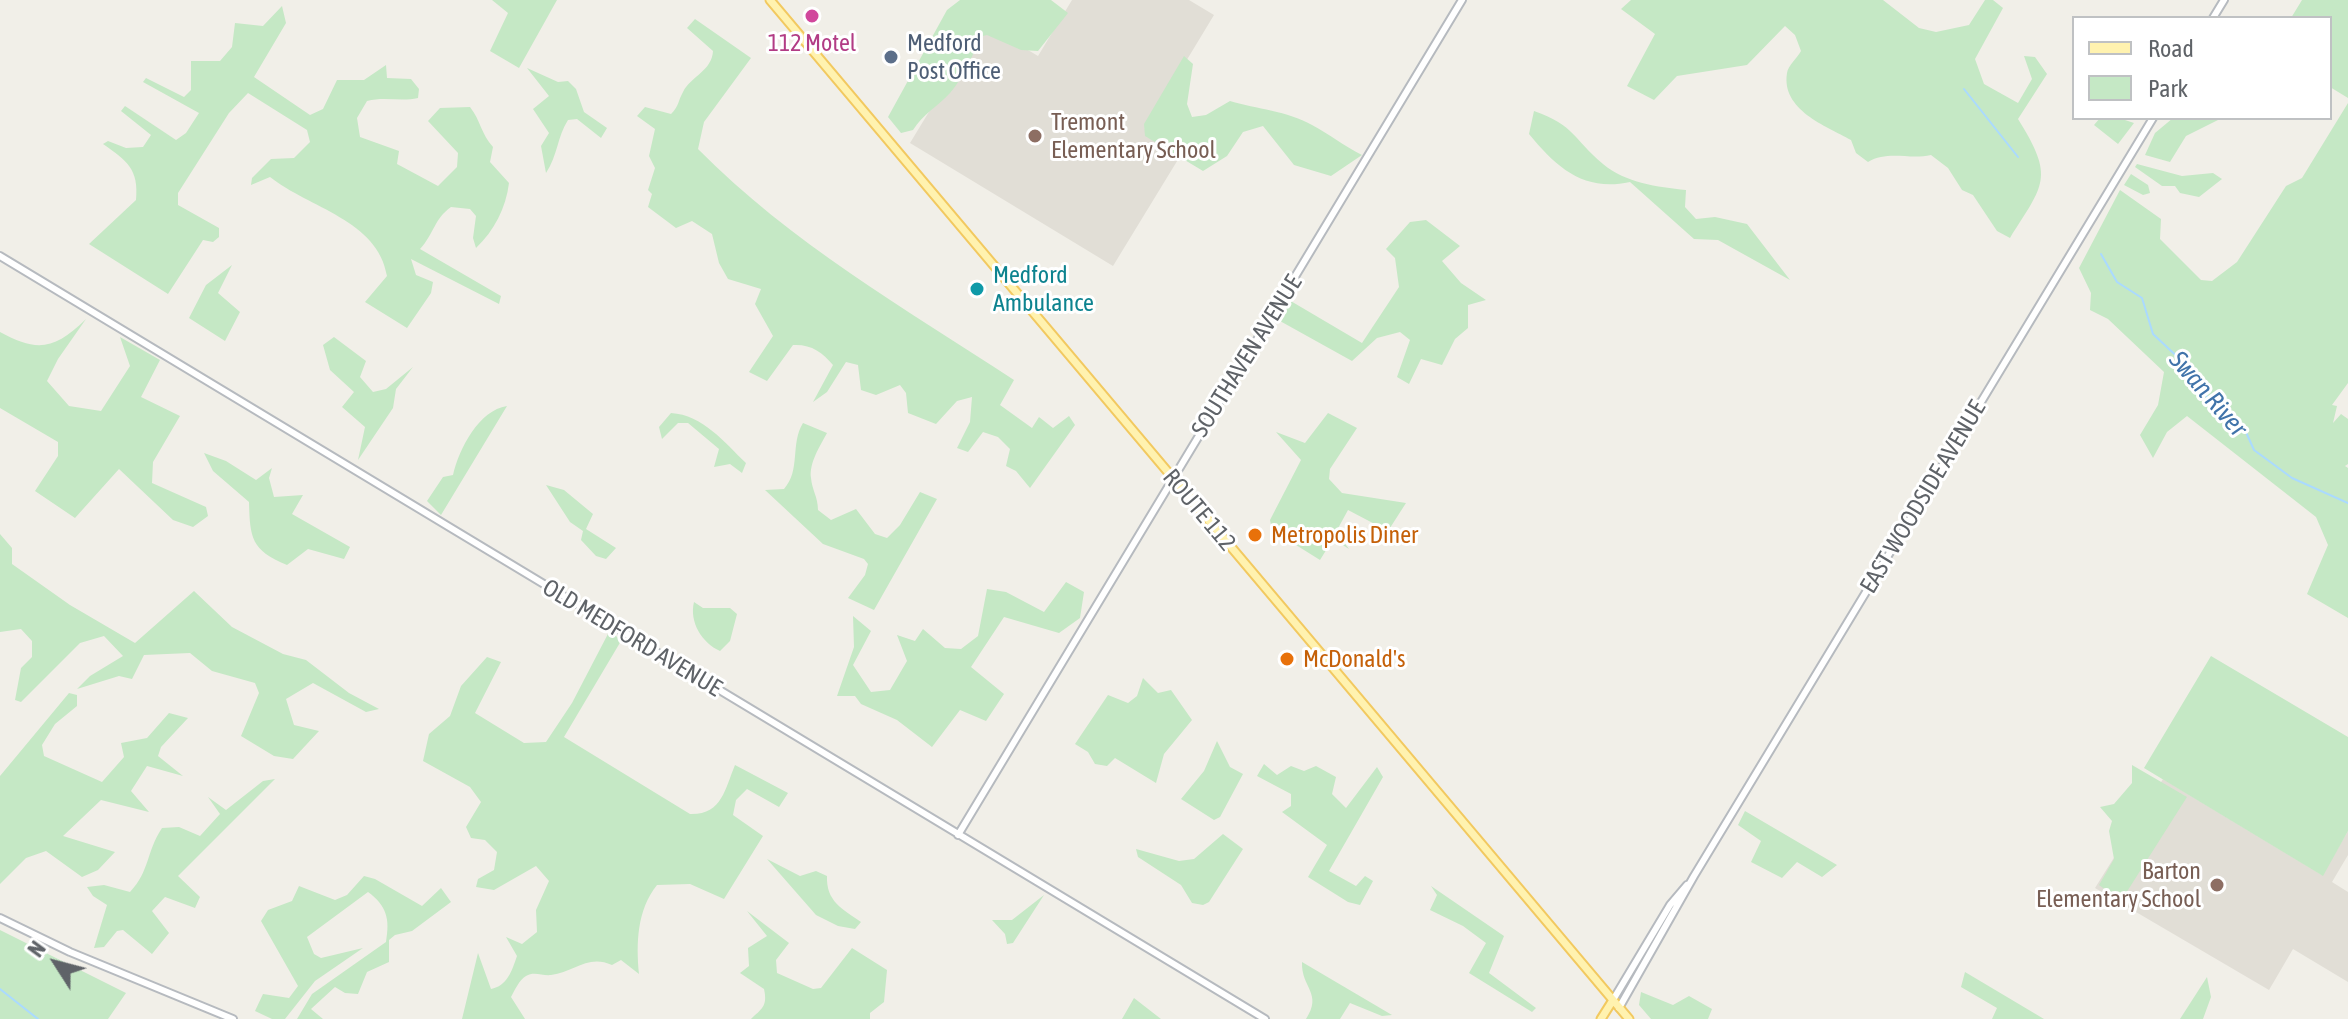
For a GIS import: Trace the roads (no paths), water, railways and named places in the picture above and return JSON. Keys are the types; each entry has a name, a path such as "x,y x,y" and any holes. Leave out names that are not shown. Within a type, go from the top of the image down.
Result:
{"main road":[{"name":"ROUTE 112","path":"770,0 1629,1019"},
{"name":"EAST WOODSIDE AVENUE","path":"1601,1019 1613,1000"},
{"name":"EAST WOODSIDE AVENUE","path":"1613,1019 1619,1008"}],"street":[{"name":"SOUTHAVEN AVENUE","path":"958,835 1462,0"},
{"name":"EAST WOODSIDE AVENUE","path":"1619,1008 1694,876 2152,120"},
{"name":"OLD MEDFORD AVENUE","path":"0,256 1265,1019"},
{"name":"EAST WOODSIDE AVENUE","path":"1613,1000 1670,905 1694,876"},
{"path":"0,918 70,952 233,1019"}],"waterway":[{"name":"Swan River","path":"1964,89 2018,157"},
{"name":"Swan River","path":"2101,254 2117,282 2142,298 2153,334 2185,364 2210,401 2245,430 2254,450 2292,478 2348,503"},
{"path":"0,989 38,1019"}],"place":[{"name":"112 Motel","path":"812,16"},
{"name":"Medford Post Office","path":"891,57"},
{"name":"Tremont Elementary School","path":"1035,136"},
{"name":"Medford Ambulance","path":"977,289"},
{"name":"Metropolis Diner","path":"1255,535"},
{"name":"McDonald's","path":"1287,659"},
{"name":"Barton Elementary School","path":"2217,885"}]}
